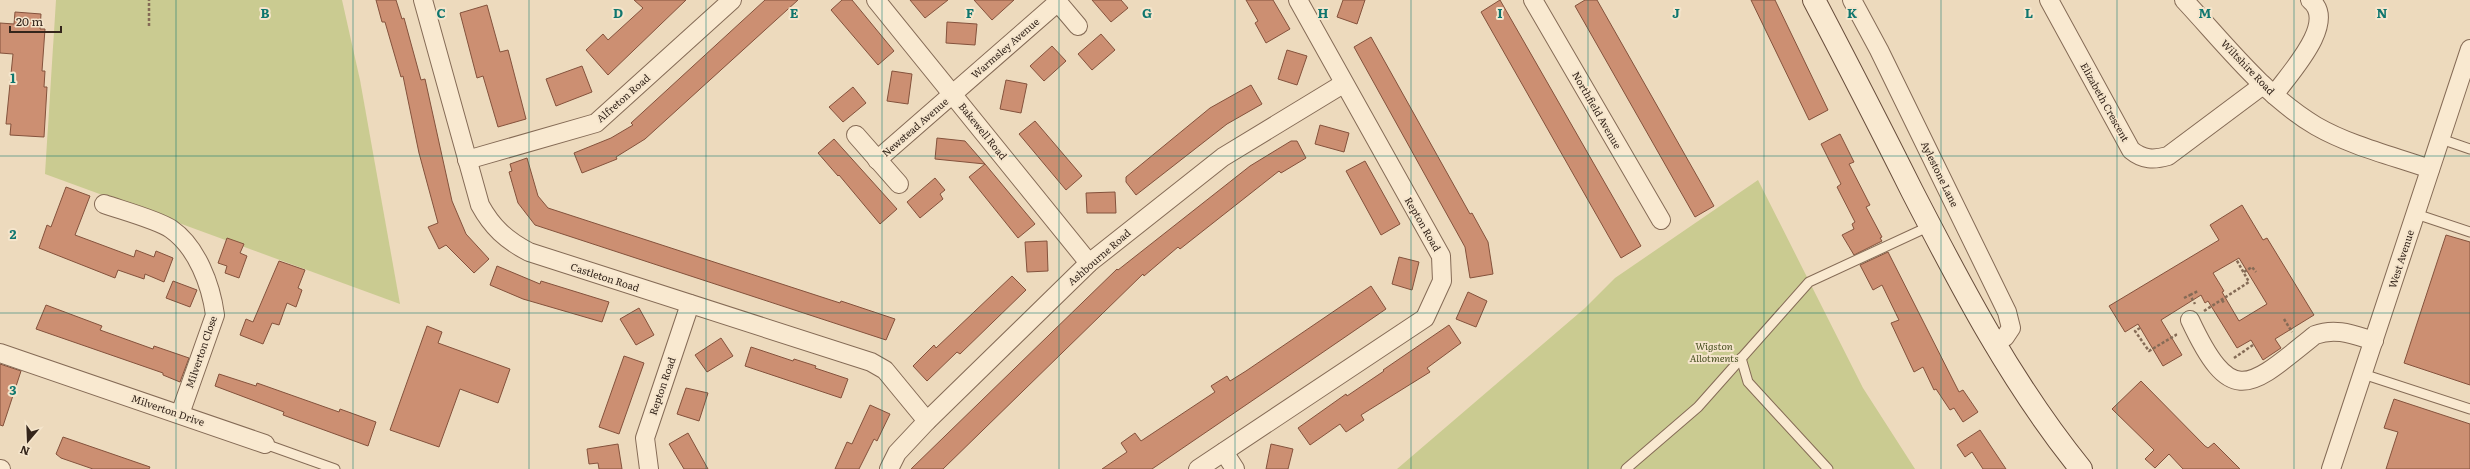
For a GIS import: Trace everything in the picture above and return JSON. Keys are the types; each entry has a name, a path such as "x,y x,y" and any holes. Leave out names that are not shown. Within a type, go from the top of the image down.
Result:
{"main road":[{"path":"1814,0 1930,226 1993,344 2029,400 2081,469"}],"street":[{"name":"Castleton Road","path":"423,0 480,205 497,231 511,242 529,252 871,362 885,370 927,421"},
{"name":"Alfreton Road","path":"467,160 596,122 732,0"},
{"name":"Bakewell Road","path":"876,0 1090,263"},
{"name":"Repton Road","path":"1198,469 1425,318 1442,281 1441,256 1298,0"},
{"name":"Northfield Avenue","path":"1533,0 1661,220"},
{"name":"Aylestone Lane","path":"1852,0 1879,50 2008,312 2011,328 2005,337 1993,344"},
{"name":"Elizabeth Crescent","path":"2049,0 2131,150 2138,156 2158,159 2168,156 2269,90 2317,35 2320,22 2318,12 2310,0"},
{"name":"Wiltshire Road","path":"2184,0 2269,90 2316,126 2335,135 2430,169"},
{"name":"Warmsley Avenue","path":"952,94 1057,1"},
{"path":"1057,1 1078,26"},
{"name":"West Avenue","path":"2331,469 2470,49"},
{"name":"Ashbourne Road","path":"889,469 897,453 927,421 1090,263 1223,157 1344,84"},
{"name":"Newstead Avenue","path":"877,160 952,94"},
{"path":"856,135 899,184"},
{"name":"Milverton Close","path":"104,204 170,228 191,247 213,298 215,314 180,414"},
{"name":"Repton Road","path":"649,469 645,438 690,304"},
{"path":"2190,320 2219,369 2226,377 2236,381 2256,379 2315,335 2325,331 2337,331 2374,341"},
{"name":"Milverton Drive","path":"0,353 265,444"},
{"path":"1224,452 1235,469"}],"lane":[{"path":"2441,139 2470,149"},
{"path":"2416,214 2470,232"},
{"path":"1626,469 1698,407 1810,282 1930,226"},
{"path":"1741,358 1748,382 1828,469"},
{"path":"2363,374 2470,409"},
{"name":"Milverton Drive","path":"265,444 335,469"}],"path":[{"path":"148,26 150,0"},
{"path":"2140,328 2135,331 2149,351 2176,335 2173,329 2190,320 2249,282 2236,259"},
{"path":"2244,272 2252,267 2256,272"},
{"path":"2190,295 2198,291"},
{"path":"2219,369 2253,344"}],"green space":[{"path":"56,0 342,0 360,80 400,304 45,174"},
{"name":"Wigston Allotments","path":"1758,180 1863,388 1915,469 1397,469 1585,308 1615,278"}],"building":[{"path":"376,0 396,0 402,19 404,18 421,80 425,79 452,201 466,234 489,259 474,273 446,245 439,249 428,227 438,223 419,153 403,76 401,77 385,22 382,22"},
{"path":"634,0 686,0 608,75 586,50 603,34 608,40 643,8"},
{"path":"765,0 798,0 645,139 616,157 617,159 582,173 574,153 611,138 633,125 631,123"},
{"path":"842,0 852,0 894,51 878,65 831,10"},
{"path":"910,0 948,0 925,18"},
{"path":"974,0 1014,0 992,20"},
{"path":"1092,0 1121,0 1128,8 1111,22"},
{"path":"1246,0 1273,0 1290,29 1266,43 1255,23 1258,21"},
{"path":"1343,0 1365,0 1357,24 1337,17"},
{"path":"1500,0 1641,246 1621,258 1481,12"},
{"path":"1585,0 1597,0 1714,206 1695,217 1575,6"},
{"path":"1751,0 1775,0 1828,110 1809,120"},
{"path":"487,5 500,52 508,50 526,119 498,127 483,76 477,78 460,13"},
{"path":"15,12 41,14 40,29 45,29 42,71 45,71 44,87 47,87 44,137 10,135 11,124 6,124 13,54 0,53 0,23 14,24"},
{"path":"947,22 977,24 975,45 946,43"},
{"path":"1101,34 1115,50 1092,70 1078,54"},
{"path":"1371,37 1470,214 1472,213 1488,242 1493,274 1470,278 1465,247 1354,47"},
{"path":"1052,46 1066,61 1044,81 1030,66"},
{"path":"1287,50 1307,56 1297,85 1278,79"},
{"path":"582,66 592,92 556,106 546,79"},
{"path":"892,71 912,74 908,104 887,101"},
{"path":"1006,80 1027,84 1021,113 1000,109"},
{"path":"1251,85 1262,104 1227,124 1136,195 1126,182 1126,177 1210,108"},
{"path":"853,87 866,103 843,122 829,107"},
{"path":"1035,121 1082,176 1066,190 1019,134"},
{"path":"1320,125 1349,133 1344,152 1315,144"},
{"path":"1840,134 1854,162 1849,164 1870,205 1866,207 1882,237 1880,238 1882,241 1854,255 1842,235 1854,229 1852,224 1855,222 1837,187 1841,184 1821,144"},
{"path":"937,138 965,141 985,164 935,159"},
{"path":"834,139 897,209 880,224 839,175 838,176 818,153"},
{"path":"1291,141 1297,141 1306,158 1281,173 1279,171 1180,249 1178,247 1144,276 1143,274 943,469 911,469 1117,269 1118,270 1250,166"},
{"path":"527,158 538,196 548,208 840,303 841,301 895,319 886,340 535,225 518,203 509,172 512,171 510,164"},
{"path":"1365,161 1400,224 1381,235 1346,171"},
{"path":"985,164 1035,224 1018,238 969,177"},
{"path":"935,178 945,190 940,194 943,199 920,218 907,202"},
{"path":"66,187 90,196 75,235 134,257 136,250 154,257 156,251 173,258 164,282 145,274 144,279 118,270 115,278 39,248 47,225 51,227"},
{"path":"1115,192 1116,213 1087,213 1086,193"},
{"path":"2242,205 2263,240 2267,238 2314,315 2275,339 2281,348 2263,360 2251,340 2237,348 2208,301 2205,303 2201,295 2161,320 2182,355 2163,366 2138,324 2125,332 2109,306 2219,240 2210,225","holes":["2239,258 2267,304 2239,321 2213,273"]},
{"path":"2446,235 2470,242 2470,385 2404,363"},
{"path":"227,238 244,244 240,253 247,256 239,278 225,273 227,266 218,263"},
{"path":"1047,241 1048,271 1027,272 1025,242"},
{"path":"1888,252 1959,392 1963,390 1978,412 1963,422 1954,408 1950,410 1936,389 1934,390 1923,367 1914,372 1891,323 1899,320 1882,285 1873,290 1860,265"},
{"path":"1399,257 1419,262 1412,290 1392,284"},
{"path":"279,261 305,270 298,288 302,290 296,307 287,303 279,325 272,323 263,344 240,335 246,319 253,322"},
{"path":"497,266 540,284 541,281 609,302 602,322 523,299 490,285"},
{"path":"1012,276 1026,290 960,354 957,352 927,381 913,366 934,345 936,348"},
{"path":"173,281 197,290 190,307 166,298"},
{"path":"1371,286 1386,309 1152,469 1102,469 1127,452 1121,443 1135,433 1141,441 1215,392 1211,386 1227,376 1230,381 1246,371"},
{"path":"1468,292 1487,301 1476,327 1456,319"},
{"path":"46,305 102,326 100,330 153,349 154,346 189,358 180,382 163,375 163,373 36,329"},
{"path":"639,308 654,335 636,345 620,319"},
{"path":"1449,325 1461,343 1427,368 1430,372 1361,415 1364,420 1346,432 1340,424 1310,445 1298,428 1346,394 1347,396 1384,371 1383,370"},
{"path":"427,326 442,332 438,343 510,369 498,403 460,389 439,447 390,430"},
{"path":"721,338 733,356 707,372 695,355"},
{"path":"751,347 793,361 794,359 816,366 815,368 848,379 841,398 745,366"},
{"path":"624,356 644,363 619,434 599,427"},
{"path":"0,364 21,371 3,426 0,425"},
{"path":"219,374 256,386 257,383 339,412 340,409 376,422 368,446 283,415 284,412 215,386"},
{"path":"2141,381 2205,446 2208,448 2214,443 2240,469 2183,469 2169,454 2155,468 2145,459 2154,450 2112,409"},
{"path":"686,388 708,393 699,421 677,414"},
{"path":"2394,399 2470,424 2470,469 2386,469 2398,432 2384,428"},
{"path":"870,405 890,414 877,441 874,439 859,469 835,469 847,442 852,444"},
{"path":"1980,430 2006,469 1983,469 1972,452 1965,457 1957,445"},
{"path":"688,433 708,469 684,469 669,444"},
{"path":"63,437 150,467 149,469 93,469 61,458 56,454"},
{"path":"618,444 622,469 599,469 598,463 589,464 587,449"},
{"path":"1271,444 1293,449 1288,469 1266,469"}]}
